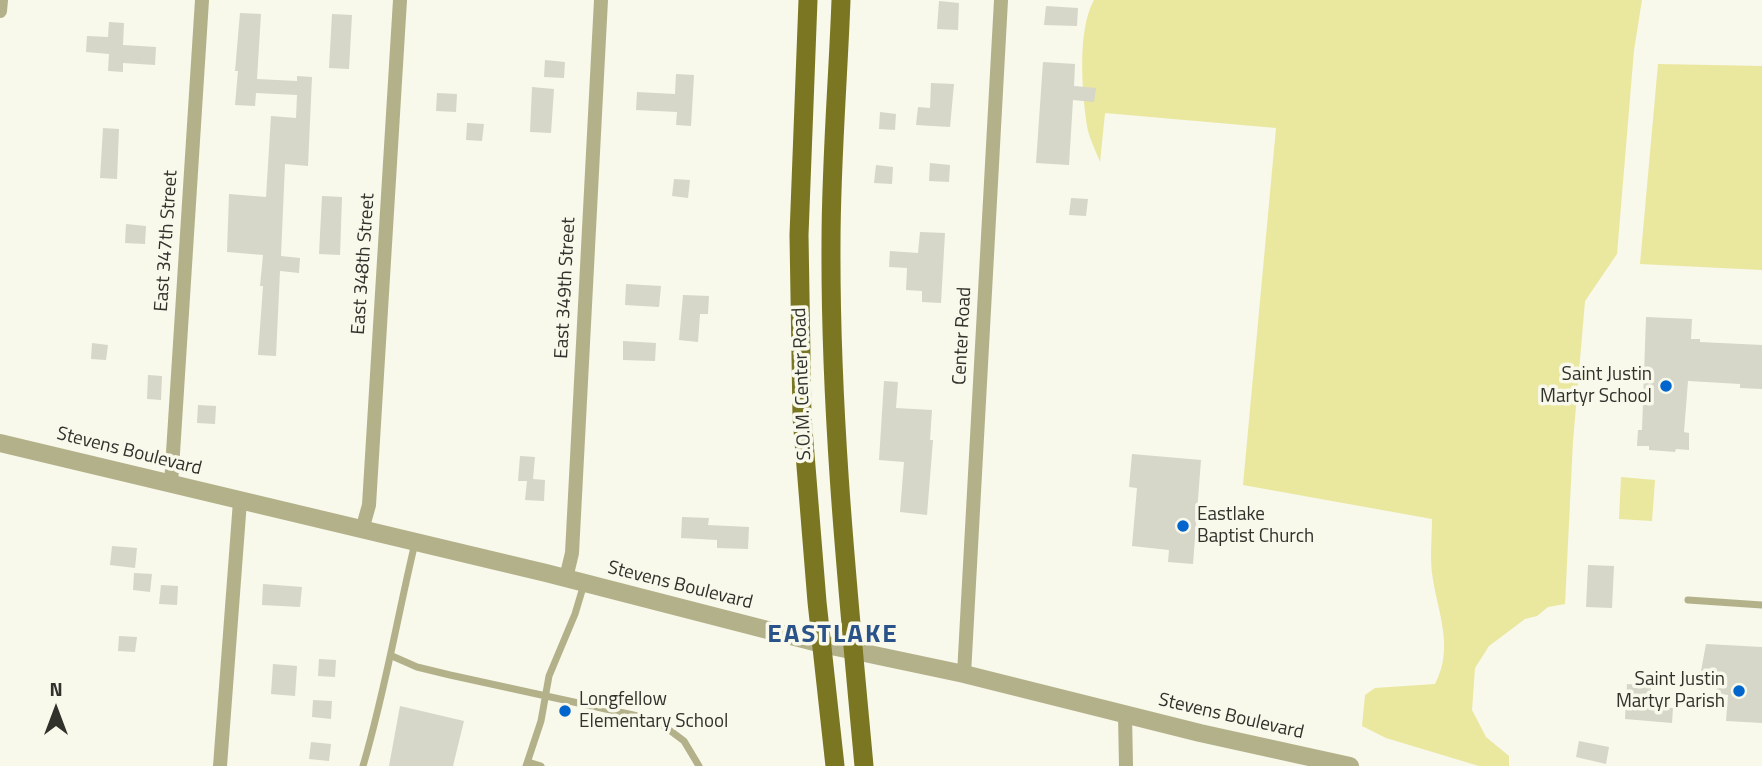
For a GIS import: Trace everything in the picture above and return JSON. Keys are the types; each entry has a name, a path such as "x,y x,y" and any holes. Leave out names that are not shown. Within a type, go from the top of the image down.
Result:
{"main road":[{"name":"S.O.M. Center Road","path":"808,0 799,235 802,417 835,766"},
{"name":"S.O.M. Center Road","path":"841,0 831,243 835,416 847,595 864,766"}],"street":[{"path":"0,11 1,0"},
{"name":"East 347th Street","path":"171,484 202,0"},
{"name":"East 348th Street","path":"362,530 369,505 400,0"},
{"name":"East 349th Street","path":"566,578 572,553 601,0"},
{"name":"Center Road","path":"964,674 1002,0"},
{"name":"Stevens Boulevard","path":"0,443 566,578 822,644 964,674 1350,766"},
{"path":"220,766 240,501"},
{"path":"1125,714 1126,766"}],"lane":[{"path":"363,766 392,656 394,630 416,542"},
{"path":"541,766 527,764 541,721 549,676 575,614 584,583"},
{"path":"1688,600 1762,605"},
{"path":"392,656 417,667 656,720 684,741 699,766"}],"shaded area":[{"path":"1094,0 1642,0 1634,50 1617,254 1585,301 1573,441 1565,604 1548,607 1537,616 1525,619 1489,646 1475,668 1472,710 1486,737 1509,756 1509,766 1479,766 1386,738 1362,726 1365,695 1375,688 1435,684 1441,670 1444,642 1432,573 1432,519 1243,485 1276,128 1105,113 1100,162 1087,126 1083,79 1085,28"},
{"path":"1658,64 1762,66 1762,270 1640,264"},
{"path":"1621,477 1655,480 1652,521 1619,519"}],"building":[{"path":"939,1 959,3 958,30 937,29"},
{"path":"1046,6 1078,8 1077,26 1044,25"},
{"path":"240,13 261,14 257,79 297,81 297,76 312,77 308,166 285,164 281,256 300,258 299,273 280,271 276,356 258,355 263,255 227,252 229,194 266,197 271,116 296,118 297,95 256,93 255,106 235,105"},
{"path":"332,14 352,15 349,69 329,68"},
{"path":"109,22 124,23 123,45 156,47 155,65 123,63 123,72 108,71 109,54 86,52 87,36 108,37"},
{"path":"545,60 565,62 564,78 544,77"},
{"path":"1043,62 1075,64 1074,86 1096,88 1094,102 1073,100 1069,165 1036,163"},
{"path":"676,74 694,75 691,126 676,125 677,112 636,110 637,92 675,94"},
{"path":"931,83 954,84 950,127 916,125 918,107 930,108"},
{"path":"532,87 554,89 551,133 530,132"},
{"path":"437,93 457,94 456,112 436,111"},
{"path":"880,112 896,114 895,130 879,129"},
{"path":"467,123 484,124 482,141 466,140"},
{"path":"103,128 119,129 117,179 100,178"},
{"path":"930,163 950,165 949,182 929,181"},
{"path":"876,165 893,167 892,184 874,183"},
{"path":"674,179 690,180 688,198 672,196"},
{"path":"322,196 342,197 340,255 319,254"},
{"path":"1071,198 1088,199 1086,216 1069,215"},
{"path":"126,224 146,226 145,244 125,243"},
{"path":"920,232 945,233 941,303 922,302 922,291 906,290 907,268 889,267 890,251 918,253"},
{"path":"626,284 661,286 659,307 625,305"},
{"path":"683,295 709,296 708,314 700,314 698,342 679,340"},
{"name":"Saint Justin Martyr School","path":"1646,317 1692,319 1691,339 1700,339 1700,342 1762,345 1762,389 1740,388 1740,384 1688,381 1684,432 1689,433 1689,450 1649,450 1649,446 1637,446 1638,430 1642,430"},
{"path":"623,341 656,343 655,361 623,360"},
{"path":"92,343 108,345 106,360 91,359"},
{"path":"148,375 162,376 161,400 147,399"},
{"path":"884,381 898,382 896,408 932,410 930,440 933,440 927,515 900,512 904,462 879,460"},
{"path":"198,405 216,406 215,424 197,423"},
{"name":"Eastlake Baptist Church","path":"1132,454 1201,460 1193,564 1168,562 1169,550 1132,546 1137,488 1129,487"},
{"path":"520,456 535,457 533,479 545,480 544,501 525,500 527,481 518,481"},
{"path":"682,517 709,518 708,525 749,527 748,549 717,548 717,540 681,538"},
{"path":"112,546 137,548 135,568 110,565"},
{"path":"1588,565 1614,566 1612,608 1586,607"},
{"path":"134,573 152,574 150,592 133,590"},
{"path":"263,584 302,587 300,607 262,605"},
{"path":"161,585 178,586 177,605 159,604"},
{"path":"119,636 137,637 135,652 118,651"},
{"name":"Saint Justin Martyr Parish","path":"1706,644 1762,647 1762,723 1726,721 1728,695 1716,694 1717,687 1710,686 1711,672 1701,671"},
{"path":"319,659 336,660 335,677 318,676"},
{"path":"273,664 297,666 295,696 271,694"},
{"path":"1627,684 1651,686 1649,707 1673,708 1672,723 1625,719"},
{"path":"313,700 332,701 331,719 312,717"},
{"path":"400,706 464,721 453,766 389,766"},
{"path":"1579,741 1609,747 1606,764 1576,757"},
{"path":"311,742 331,744 329,761 309,759"}],"place":[{"name":"Saint Justin Martyr School","path":"1666,386"},
{"name":"Eastlake Baptist Church","path":"1183,526"},
{"name":"Saint Justin Martyr Parish","path":"1739,691"},
{"name":"Longfellow Elementary School","path":"565,711"}],"district":[{"name":"EASTLAKE","path":"833,636"}]}
